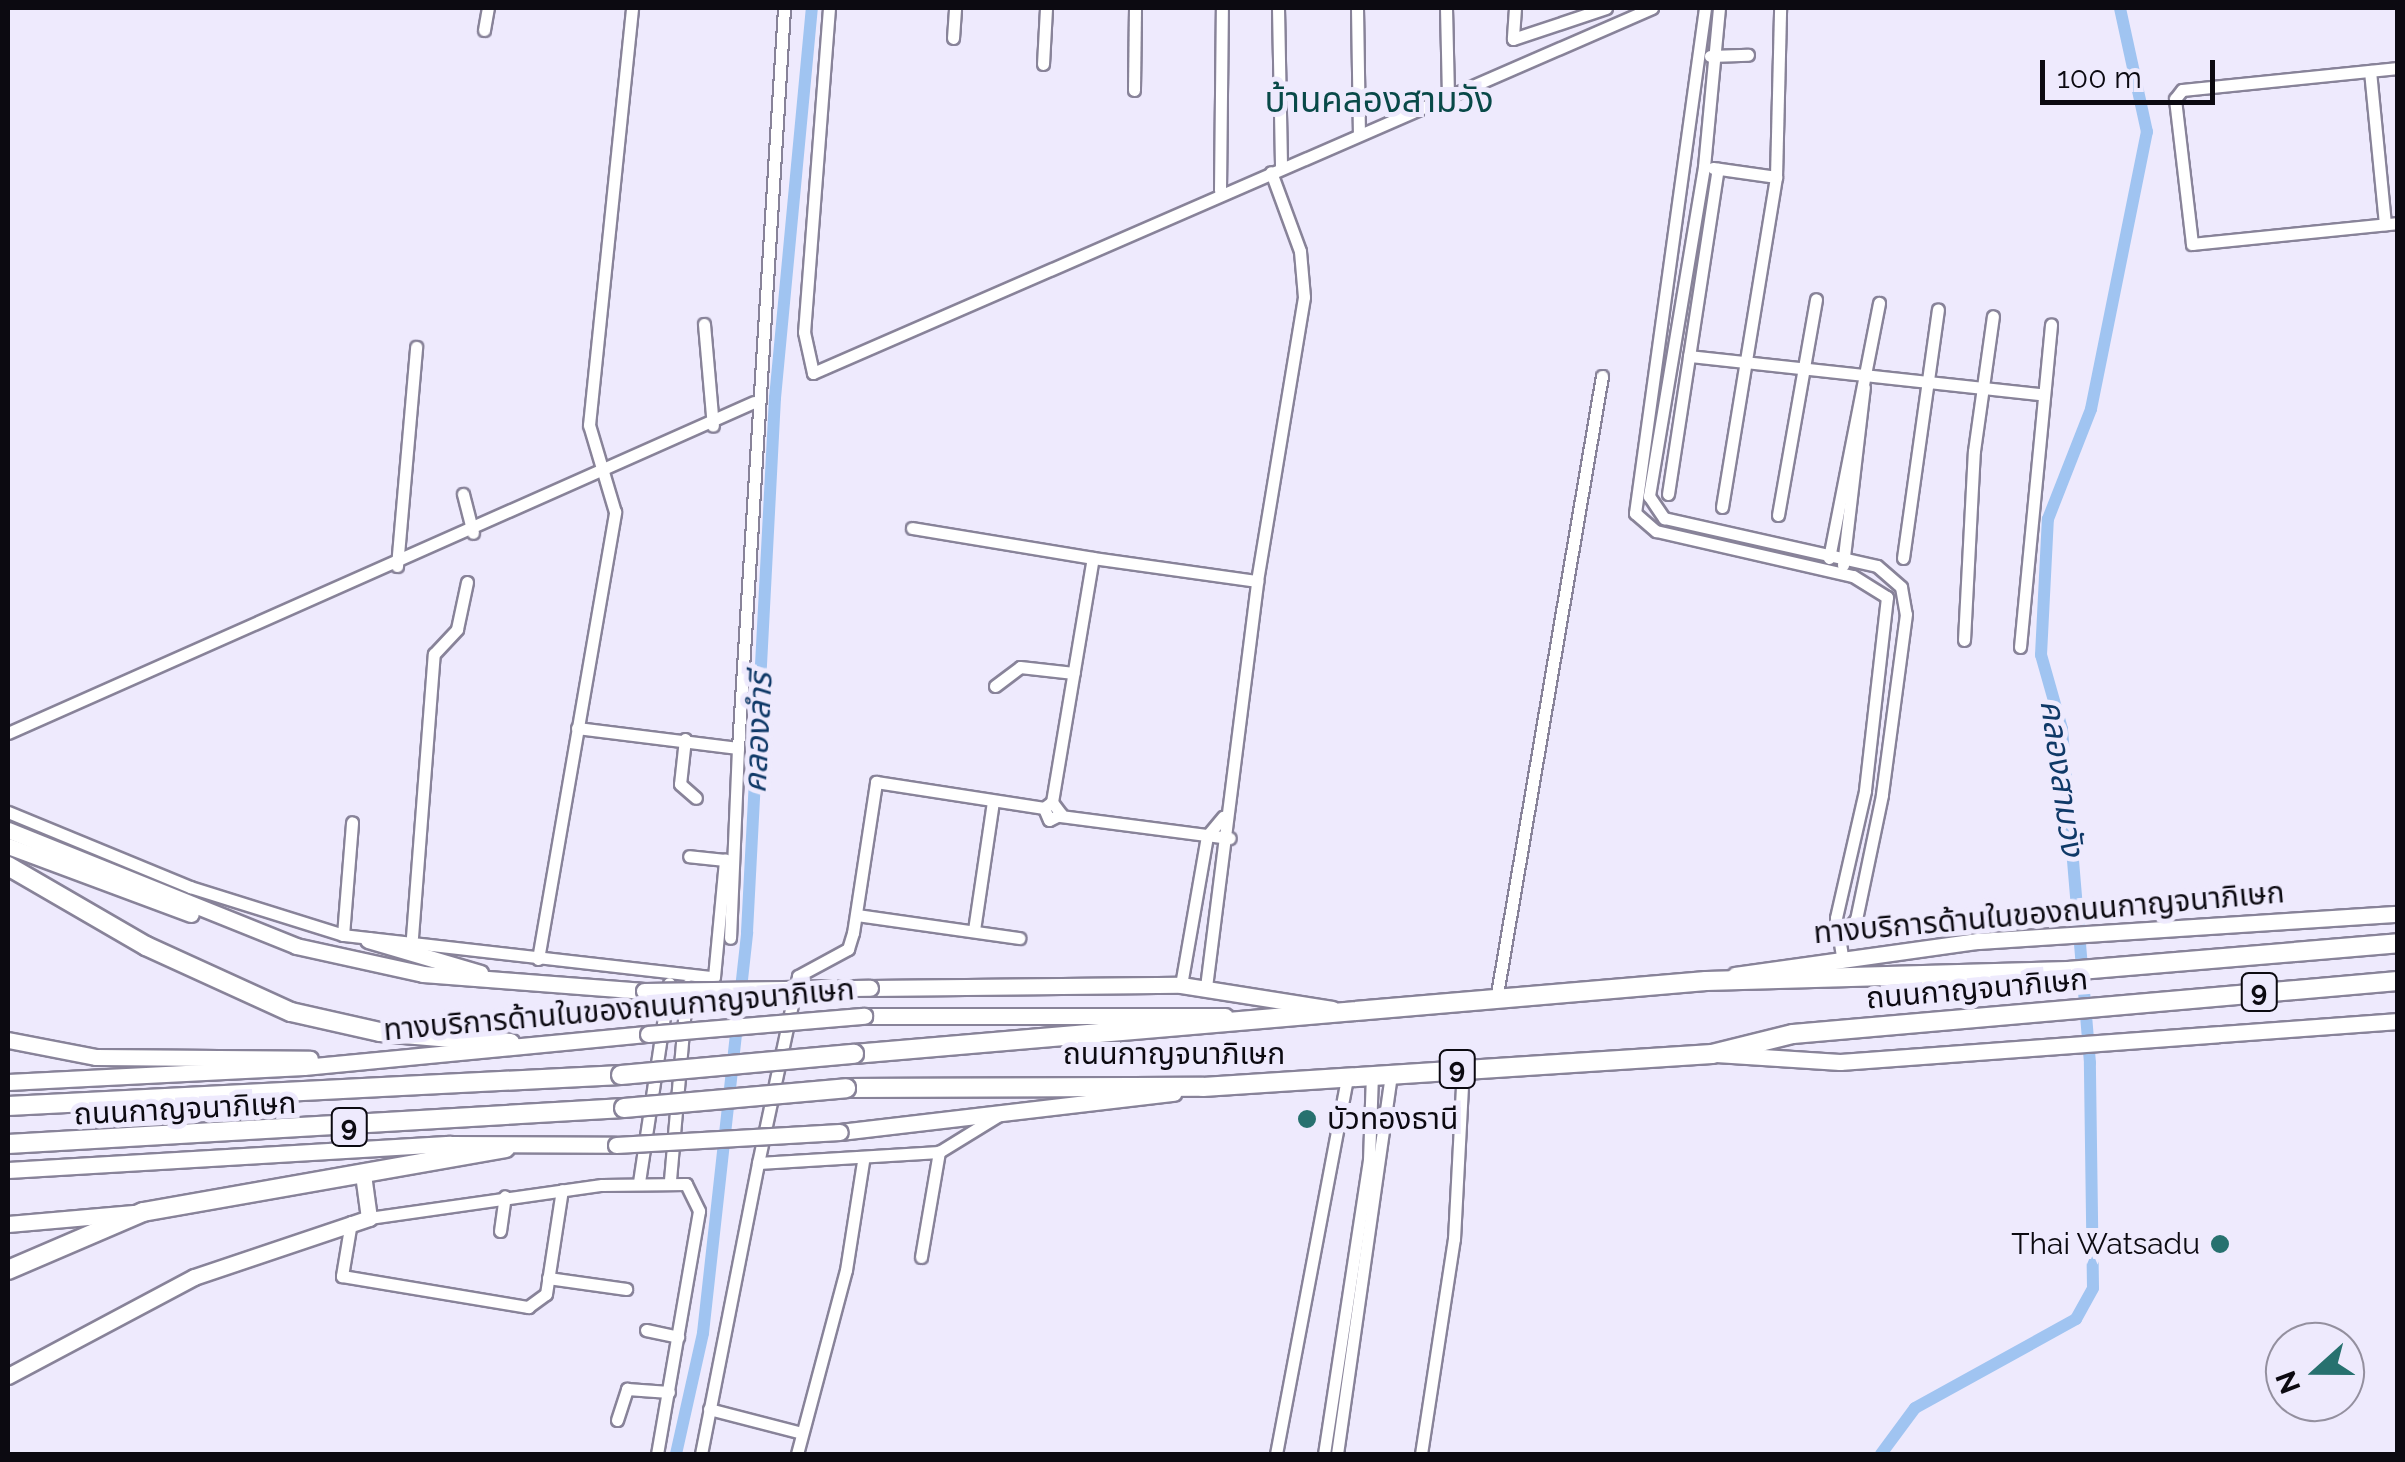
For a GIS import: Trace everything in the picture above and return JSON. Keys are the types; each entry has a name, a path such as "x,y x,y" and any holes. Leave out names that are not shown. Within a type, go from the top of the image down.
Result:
{"highway":[{"path":"8,866 146,946 291,1012 380,1032 511,1043"},
{"name":"ถนนกาญจนาภิเษก","path":"8,1106 621,1075 854,1054 1054,1042 1237,1016 1496,1000 1706,981 2068,971 2398,943"},
{"name":"ถนนกาญจนาภิเษก","path":"8,1144 624,1108 846,1088 1203,1087 1712,1054 1793,1034 2398,981"},
{"path":"8,1270 143,1212 506,1148"}],"main road":[{"path":"8,830 213,919"},
{"path":"8,846 213,919 392,969 524,986 644,991 1181,985 1332,1009"},
{"name":"ทางบริการด้านในของถนนกาญจนาภิเษก","path":"1706,981 1842,954 2398,914"},
{"path":"368,940 524,986"},
{"name":"ทางบริการด้านในของถนนกาญจนาภิเษก","path":"8,1082 339,1062 511,1043 864,1016 1237,1016"},
{"path":"1712,1054 1793,1064 2398,1020"},
{"path":"8,1040 96,1057 339,1062"},
{"path":"8,1170 840,1132 1203,1087"},
{"path":"8,1376 194,1277 369,1218 363,1174"},
{"path":"8,1224 143,1212"}],"street":[{"path":"484,30 488,8"},
{"path":"538,959 615,512 592,452 592,365 632,8"},
{"path":"730,938 754,402 784,8"},
{"path":"829,8 804,332 813,373 1220,190 1276,170 1652,8"},
{"path":"953,38 954,8"},
{"path":"1043,64 1046,8"},
{"path":"1134,90 1135,8"},
{"path":"1220,190 1222,8"},
{"path":"1206,987 1230,838 1223,817 1304,297 1300,251 1276,170 1278,8"},
{"path":"1357,8 1359,134"},
{"path":"1446,8 1448,94"},
{"path":"1515,8 1513,40 1581,12 1606,8"},
{"path":"1705,8 1689,165 1634,494 1643,525 1841,573 1878,587 1890,605 1868,771 1843,880 1842,954"},
{"path":"1718,8 1704,167 1649,496 1655,513 1845,558 1890,574 1906,599 1885,773 1860,882 1856,919 1842,936"},
{"path":"1722,507 1776,177 1780,8"},
{"path":"1701,56 1748,55"},
{"path":"2370,71 2391,224 2192,244 2175,99 2182,90 2398,68"},
{"path":"1689,165 1776,177"},
{"path":"1668,494 1718,168"},
{"path":"1778,514 1816,299"},
{"path":"1827,572 1879,303"},
{"path":"1904,558 1938,308"},
{"path":"1964,640 1993,316"},
{"path":"704,324 713,426"},
{"path":"2020,647 2040,394 2051,324"},
{"path":"397,566 416,347"},
{"path":"1658,352 1672,356"},
{"path":"1690,356 1864,384 1930,380 2040,394"},
{"path":"1496,1000 1602,376"},
{"path":"1841,573 1864,384"},
{"path":"8,733 397,566 471,523 713,426 754,402"},
{"path":"463,494 471,523"},
{"path":"912,528 1257,580"},
{"path":"1048,805 1094,558"},
{"path":"412,937 434,654 457,630 467,582"},
{"path":"996,686 1027,666 1074,673"},
{"path":"576,728 738,748"},
{"path":"685,740 680,784 696,798"},
{"path":"1868,771 1885,773"},
{"path":"701,1454 752,1187 798,976 848,949 857,916 876,782 993,802 1048,805 1060,816 1230,838"},
{"path":"974,930 993,802"},
{"path":"8,812 190,886 343,935 368,940 412,937 538,959 687,976 719,975 724,866 720,854 689,856"},
{"path":"1181,985 1207,836 1223,817"},
{"path":"343,935 352,822"},
{"path":"1843,880 1860,882"},
{"path":"1196,899 1220,901"},
{"path":"857,916 1019,938"},
{"path":"639,1182 671,974"},
{"path":"670,1180 687,976"},
{"path":"1421,1454 1454,1239 1463,1069"},
{"path":"1324,1454 1382,1075"},
{"path":"1336,1454 1382,1075"},
{"path":"1276,1454 1347,1077"},
{"path":"757,1168 939,1152 1004,1112"},
{"path":"921,1257 939,1152"},
{"path":"796,1454 846,1270 863,1161"},
{"path":"369,1218 505,1196 639,1182 670,1180 693,1191 699,1210 656,1454"},
{"path":"351,1222 337,1268 348,1278 508,1307 540,1303 548,1278 562,1190"},
{"path":"500,1231 505,1196"},
{"path":"548,1278 626,1288"},
{"path":"646,1330 678,1337"},
{"path":"617,1420 630,1387 668,1392"},
{"path":"708,1410 802,1433"}],"waterway":[{"name":"คลองลำรี","path":"676,1454 703,1333 747,932 775,398 812,8"},
{"name":"คลองสามวัง","path":"1881,1454 1915,1408 2076,1319 2093,1288 2090,1063 2062,729 2041,655 2048,519 2091,409 2147,132 2120,8"}],"place":[{"name":"บัวทองธานี","path":"1307,1119"},
{"name":"Thai Watsadu","path":"2220,1244"}],"district":[{"name":"บ้านคลองสามวัง","path":"1379,100"}]}
